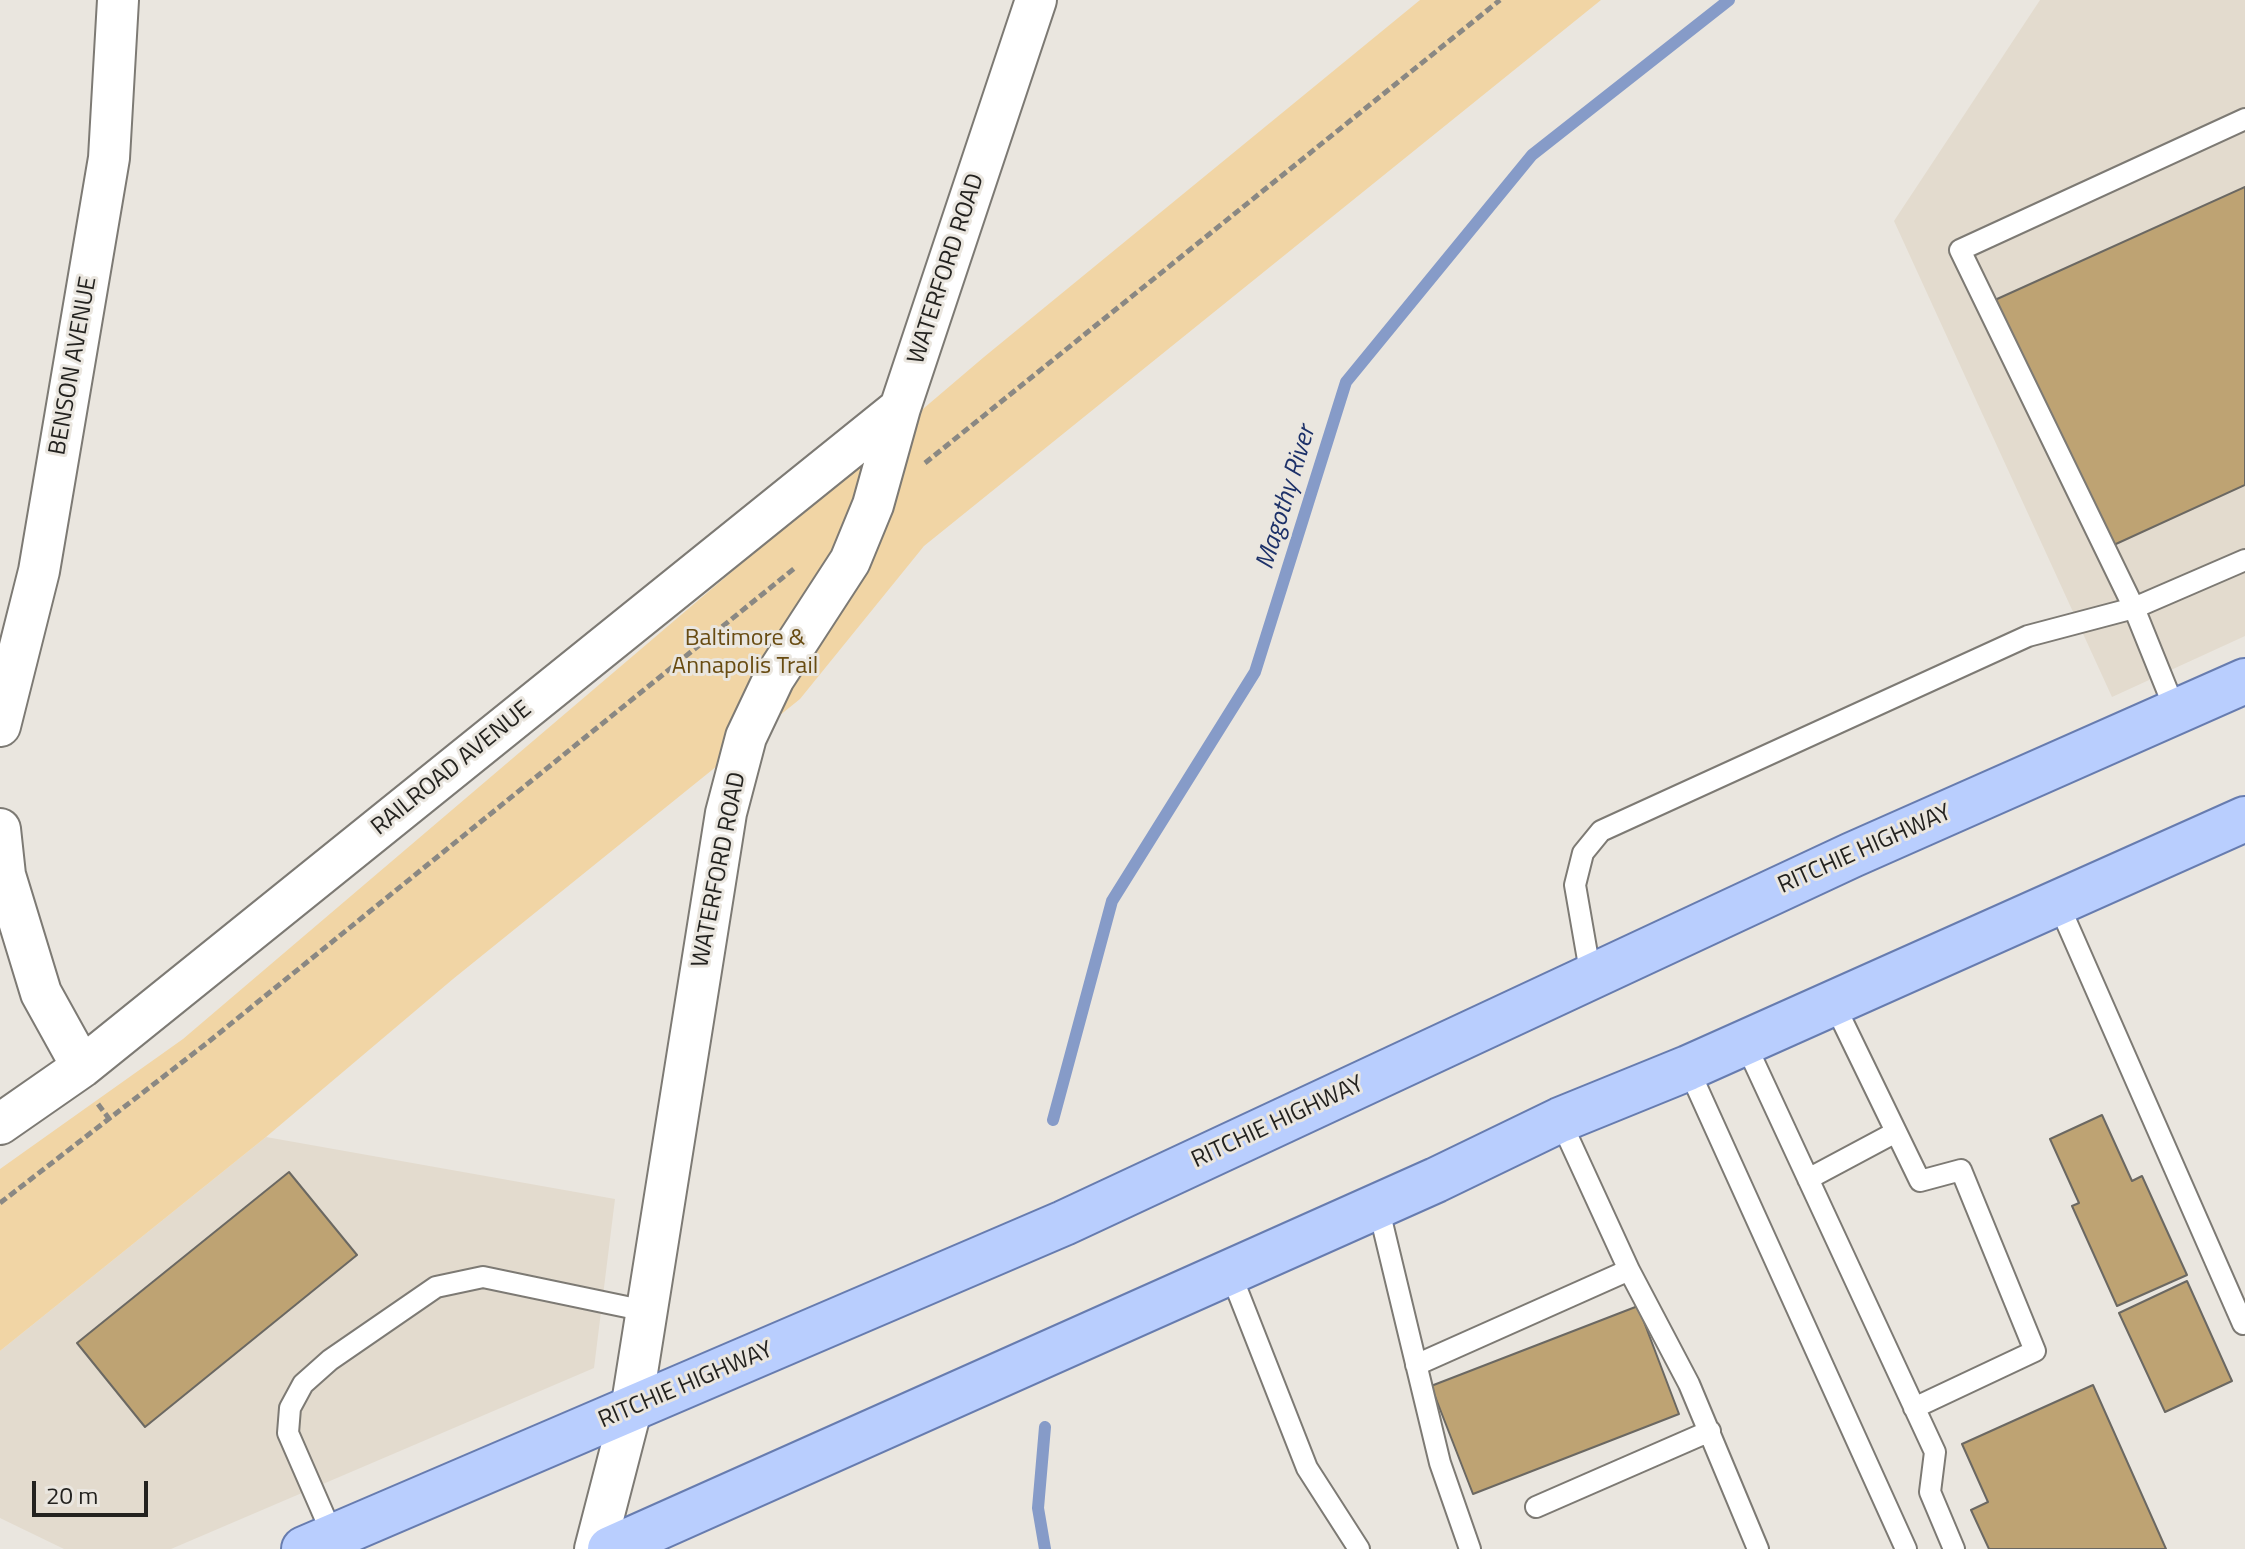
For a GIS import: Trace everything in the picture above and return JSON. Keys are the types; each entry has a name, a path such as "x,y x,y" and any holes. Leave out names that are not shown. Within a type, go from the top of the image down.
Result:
{"main road":[{"name":"RITCHIE HIGHWAY","path":"318,1543 1064,1223 1852,855 2245,681"},
{"path":"610,1549 1378,1206 1560,1120 1834,1004 2245,819"}],"street":[{"name":"BENSON AVENUE","path":"0,726 39,571 109,158 118,0"},
{"name":"WATERFORD ROAD","path":"595,1549 631,1410 726,813 746,737 774,678 850,561 873,505 900,408 1036,0"},
{"name":"RAILROAD AVENUE","path":"0,1124 82,1067 900,408"},
{"path":"0,829 5,875 41,993 82,1067"}],"lane":[{"path":"2176,712 2134,608 1960,250 2245,119"},
{"path":"1591,977 1575,885 1583,853 1601,831 2028,636 2134,608 2245,560"},
{"path":"2058,903 2243,1324"},
{"path":"1834,1004 1920,1181 1961,1170 2035,1351 1914,1408"},
{"path":"1745,1043 1935,1452 1930,1492 1954,1549"},
{"path":"1688,1068 1906,1549"},
{"path":"1560,1120 1629,1270 1689,1384 1758,1549"},
{"path":"1808,1179 1896,1132"},
{"path":"1378,1206 1440,1463 1470,1549"},
{"path":"1416,1365 1629,1270"},
{"path":"1230,1272 1307,1468 1359,1549"},
{"path":"318,1543 288,1433 290,1408 303,1384 330,1360 436,1287 483,1277 646,1311"},
{"path":"1536,1507 1710,1431"}],"path":[{"path":"922,465 1500,0"},
{"path":"0,1203 207,1043 799,565"}],"shaded area":[{"path":"2040,0 2245,0 2245,636 2112,697 1894,221"},
{"path":"266,1137 615,1199 594,1368 171,1549 64,1549 0,1518 0,1351"}],"green space":[{"name":"Baltimore & Annapolis Trail","path":"1420,0 1601,0 924,546 800,699 0,1351 0,1169 183,1039 984,357"}],"building":[{"path":"2245,187 2245,485 2105,549 1986,304"},
{"path":"2102,1115 2132,1181 2142,1176 2187,1275 2117,1306 2072,1206 2079,1203 2050,1139"},
{"path":"289,1172 357,1255 145,1427 77,1343"},
{"path":"2187,1281 2232,1381 2165,1412 2119,1313"},
{"path":"1638,1306 1679,1414 1473,1494 1431,1386"},
{"path":"2093,1385 2166,1549 1989,1549 1971,1510 1988,1502 1962,1444"}],"waterway":[{"name":"Magothy River","path":"1053,1120 1112,901 1255,672 1346,382 1532,155 1729,0"},
{"name":"Magothy River","path":"1045,1427 1038,1508 1045,1549"}]}
